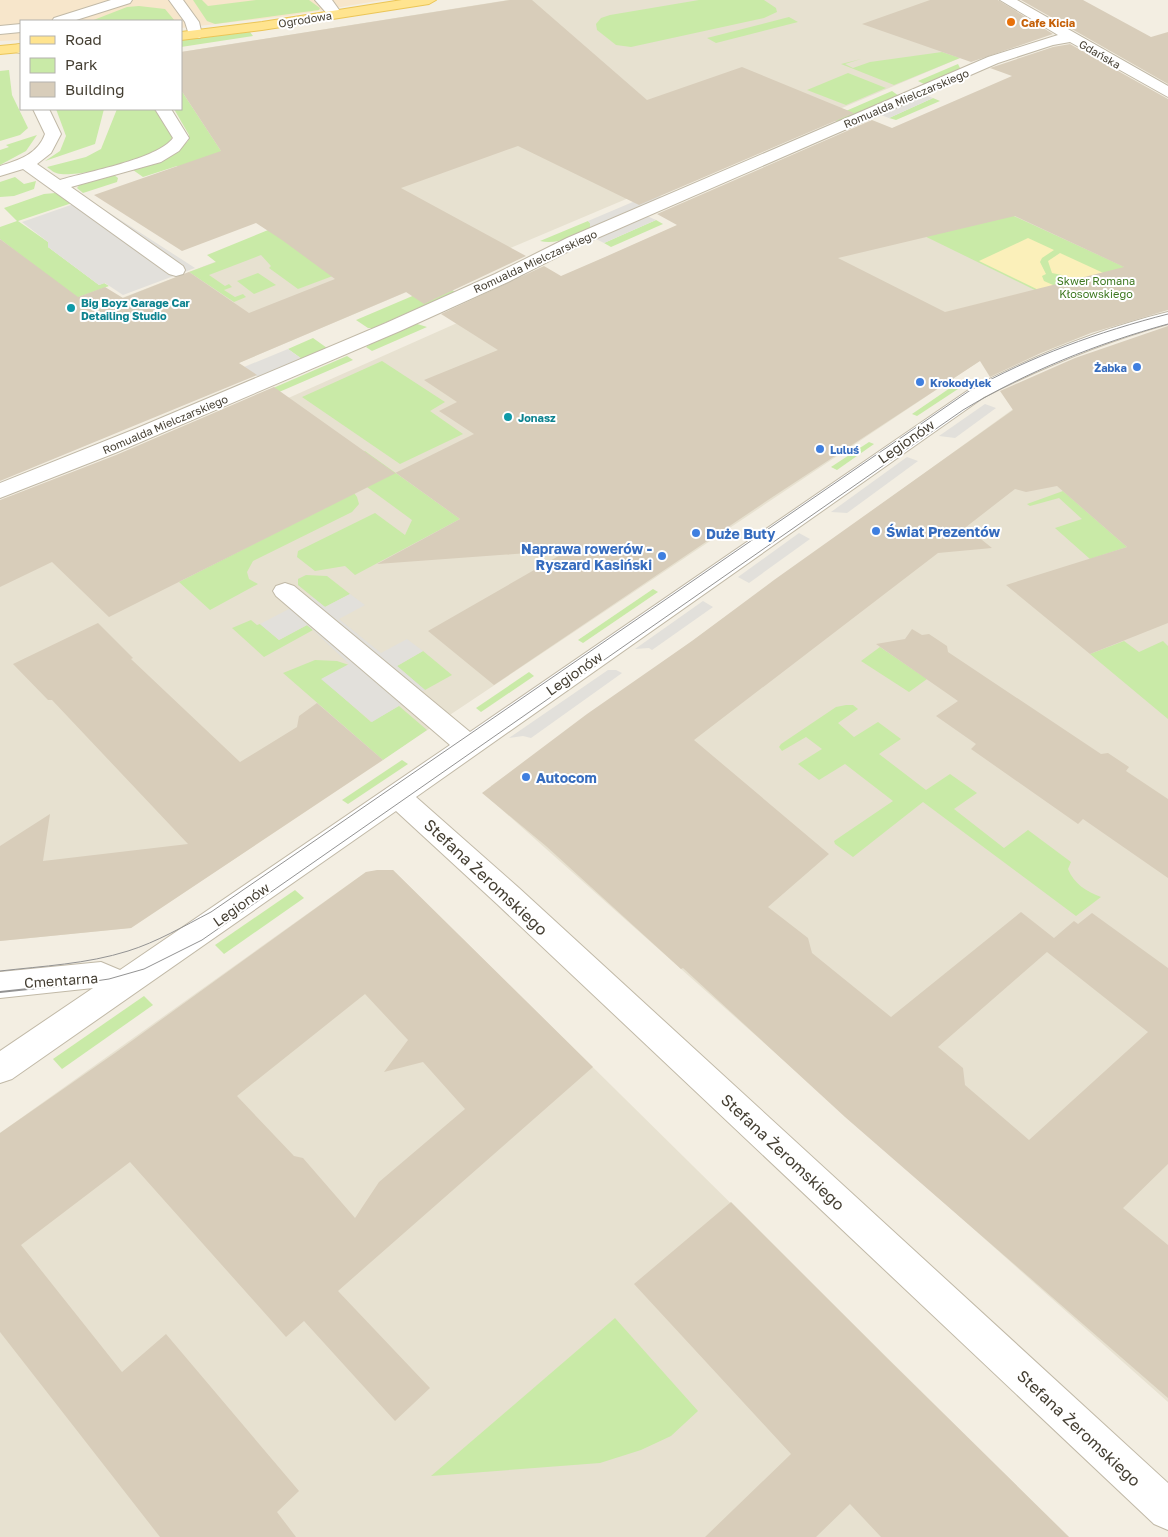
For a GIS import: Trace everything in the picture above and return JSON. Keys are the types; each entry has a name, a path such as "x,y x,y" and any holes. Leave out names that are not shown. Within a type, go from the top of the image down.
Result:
{"main road":[{"name":"Ogrodowa","path":"188,36 429,0"},
{"path":"0,50 20,48"}],"street":[{"path":"62,20 125,0"},
{"path":"176,0 192,22 188,36"},
{"path":"322,0 327,3 335,14"},
{"name":"Gdańska","path":"1007,0 1168,92"},
{"path":"0,30 20,28"},
{"name":"Romualda Mielczarskiego","path":"0,491 73,464 365,339 514,273 573,242 994,60 1050,41 1072,37"},
{"path":"0,171 25,163 44,152 52,141 53,134 41,110"},
{"path":"56,186 155,158 172,150 181,138 164,110"},
{"path":"25,163 176,270"},
{"name":"Legionów","path":"0,1069 976,393 1024,368 1070,349 1168,318"},
{"path":"285,591 468,745"},
{"name":"Stefana Żeromskiego","path":"396,796 508,896 1168,1510"},
{"name":"Cmentarna","path":"0,985 101,975 120,986"}],"shaded area":[{"path":"0,0 383,0 287,16 182,28 182,20 20,20 20,40 0,41"},
{"path":"508,0 981,0 1026,30 0,464 0,345 326,219 227,160 182,92 182,52"},
{"path":"1061,55 1168,301 1005,344 131,928 0,941 0,526"},
{"path":"925,95 933,98 889,118 881,115"},
{"path":"654,193 663,198 590,229 588,221"},
{"path":"88,199 195,268 123,295 105,283 99,285 48,247 48,242 22,222"},
{"path":"647,216 656,220 604,243 596,239"},
{"path":"1168,347 1168,1402 491,800 491,786 1059,376"},
{"path":"288,349 302,359 258,377 244,367"},
{"path":"985,404 996,408 955,438 939,436"},
{"path":"907,457 918,461 847,513 831,512"},
{"path":"799,533 810,539 749,583 738,577"},
{"path":"350,594 365,605 339,619 381,653 407,639 423,651 397,666 425,690 372,722 321,679 349,664 313,630 307,625 279,640 260,624 312,597 325,607"},
{"path":"703,601 713,607 652,650 649,648 635,649"},
{"path":"608,670 616,670 622,673 531,738 523,736 509,738"},
{"path":"393,870 1069,1537 0,1537 0,1133 366,872"}],"green space":[{"path":"193,0 202,0 208,6 256,0 309,0 320,8 319,10 215,24 207,21"},
{"path":"699,0 764,0 776,8 777,12 764,18 631,47 616,45 597,30 596,24 601,18 610,15"},
{"path":"139,6 165,9 174,20 94,20 127,7"},
{"path":"789,17 798,22 716,43 707,38"},
{"path":"250,32 253,36 182,47 182,40"},
{"path":"942,52 960,58 894,85 841,64 861,59 845,64 853,68 870,62"},
{"path":"958,64 961,70 926,85 918,81"},
{"path":"9,70 12,95 28,128 20,135 0,141 0,71"},
{"path":"848,73 886,88 846,105 807,90"},
{"path":"892,91 899,96 841,121 825,120"},
{"path":"182,92 227,160 338,274 298,289 269,268 271,266 261,255 209,275 225,286 229,284 232,287 224,290 235,297 243,294 246,297 234,302 189,272 216,262 207,255 273,228 177,166 143,177 133,170 173,155 188,141 189,135 175,110 182,110"},
{"path":"933,98 940,101 896,120 889,118"},
{"path":"56,110 104,110 95,144 45,161 60,151 66,136"},
{"path":"117,110 157,110 172,137 167,145 156,152 140,159 104,169 61,174 55,173 47,167 86,157 101,149"},
{"path":"37,135 26,151 0,165 0,150 9,147 6,145"},
{"path":"114,175 118,178 117,182 83,193 77,188 81,183"},
{"path":"15,177 24,184 36,181 34,189 14,196 0,197 0,182"},
{"path":"55,193 72,203 18,221 48,242 48,247 99,285 104,283 109,286 76,298 0,239 0,227 17,221 4,208 44,194"},
{"name":"Skwer Romana Kłosowskiego","path":"966,194 1168,287 1096,320 906,227"},
{"path":"656,220 663,224 611,247 604,243"},
{"path":"588,221 590,229 578,234 559,241 540,241"},
{"path":"258,273 276,285 254,294 237,281"},
{"path":"443,283 455,292 373,328 368,328 356,320"},
{"path":"414,323 427,327 372,351 366,347 380,338"},
{"path":"313,338 327,348 302,359 288,349"},
{"path":"347,356 353,360 263,399 257,395"},
{"path":"382,361 445,402 430,411 463,434 400,464 302,397"},
{"path":"953,386 958,389 917,416 912,414"},
{"path":"869,442 874,444 837,470 831,467"},
{"path":"365,451 460,519 355,575 345,566 315,571 297,557 298,551 375,513 405,535 412,520 367,487 345,461"},
{"path":"1063,491 1127,547 1090,559 1055,528 1082,519 1059,498 1030,506 1027,504"},
{"path":"354,493 359,504 352,512 253,561 247,572 249,579 258,584 210,610 179,582"},
{"path":"306,575 327,576 350,594 325,607 298,585 298,579"},
{"path":"653,589 658,592 583,643 578,640"},
{"path":"251,620 257,625 260,624 279,640 307,625 313,630 264,657 232,628"},
{"path":"1124,641 1139,652 1163,641 1168,646 1168,719 1090,654"},
{"path":"880,647 927,679 909,692 861,661"},
{"path":"423,651 452,675 425,690 397,666"},
{"path":"315,660 337,661 349,665 322,679 371,722 399,706 427,730 383,760 283,673"},
{"path":"529,672 534,676 481,712 476,708"},
{"path":"853,705 858,709 838,723 854,737 878,722 901,739 879,754 926,790 950,774 977,793 954,809 1004,848 1028,830 1071,862 1068,869 1077,883 1101,897 1076,916 923,802 853,857 835,844 834,841 893,801 845,764 819,780 798,764 822,749 806,737 782,751 779,747 836,707"},
{"path":"402,760 408,764 348,804 342,800"},
{"path":"295,890 304,898 224,954 215,945"},
{"path":"144,996 153,1005 62,1069 53,1059"},
{"path":"615,1318 698,1411 671,1436 641,1450 600,1463 431,1476"}],"sand":[{"path":"1028,238 1054,250 1042,258 1040,262 1046,274 1042,276 1044,281 1053,285 1096,318 979,261"},
{"path":"1060,253 1149,294 1067,281 1062,275 1052,273 1048,261"}],"building":[{"path":"510,0 532,0 647,100 742,67 854,113 639,205 518,146 401,188 526,256 424,304 406,292 239,363 257,375 0,481 0,239 78,297 105,287 123,298 189,272 249,313 335,279 256,223 182,251 94,195 221,151 182,92 182,52"},
{"path":"930,0 998,0 1053,34 971,62 862,24"},
{"path":"1021,0 1083,0 1151,37 1168,32 1168,84"},
{"path":"1070,44 1168,99 1168,310 1091,333 1041,353 990,377 980,361 774,496 494,685 428,631 569,550 377,564 460,519 396,473 109,617 52,562 0,587 0,500 116,455 274,387 395,473 474,434 439,411 457,402 424,380 498,350 441,314 544,266 561,276 605,257 677,225 657,214 872,120 892,128 1012,76 990,68 1053,47","holes":["1015,216 1124,267 945,312 838,258"]},
{"path":"1168,326 1168,623 1090,654 1006,585 1127,547 1057,486 1026,492 1015,489 966,527 992,548 938,553 694,740 829,854 768,907 808,938 812,953 891,1017 1021,912 1054,938 1074,921 1078,924 1092,913 1168,968 1168,1164 1123,1208 1168,1245 1168,1398 845,1117 683,968 681,969 546,846 482,793 587,714 692,641 774,580 1013,410 1000,391 1075,358","holes":["1047,952 1148,1032 1029,1140 965,1085 963,1068 938,1047"]},
{"path":"98,623 133,658 131,659 240,762 297,727 299,716 317,703 383,760 131,928 0,941 0,846 50,814 43,861 188,844 52,700 48,700 13,664"},
{"path":"912,629 922,635 929,634 947,646 948,652 1101,754 1108,753 1129,767 1126,771 1168,799 1168,878 1083,819 1078,824 971,749 976,744 936,716 958,701 876,644 905,639"},
{"path":"393,870 593,1067 338,1291 430,1388 395,1421 304,1321 286,1337 130,1162 21,1245 122,1372 166,1334 299,1491 277,1512 296,1537 160,1537 0,1332 0,1133 115,1053 366,872","holes":["365,994 408,1040 384,1072 423,1062 465,1109 379,1182 355,1218 303,1158 294,1156 237,1096"]},
{"path":"731,1202 1069,1537 881,1537 850,1504 816,1537 705,1537 791,1454 634,1284"}],"tram line":[{"path":"0,971 65,964 97,959 128,951 149,943 211,912 969,391 993,378 1066,346 1168,314"},
{"path":"55,987 109,979 144,969 202,940 963,410 1012,383 1063,360 1115,340 1168,324"},
{"path":"0,992 66,985"}],"place":[{"name":"Cafe Kicia","path":"1011,22"},
{"name":"Big Boyz Garage Car Detailing Studio","path":"71,308"},
{"name":"Żabka","path":"1137,367"},
{"name":"Krokodylek","path":"920,382"},
{"name":"Jonasz","path":"508,417"},
{"name":"Luluś","path":"820,449"},
{"name":"Świat Prezentów","path":"876,531"},
{"name":"Duże Buty","path":"696,533"},
{"name":"Naprawa rowerów - Ryszard Kasiński","path":"662,556"},
{"name":"Autocom","path":"526,777"}]}
